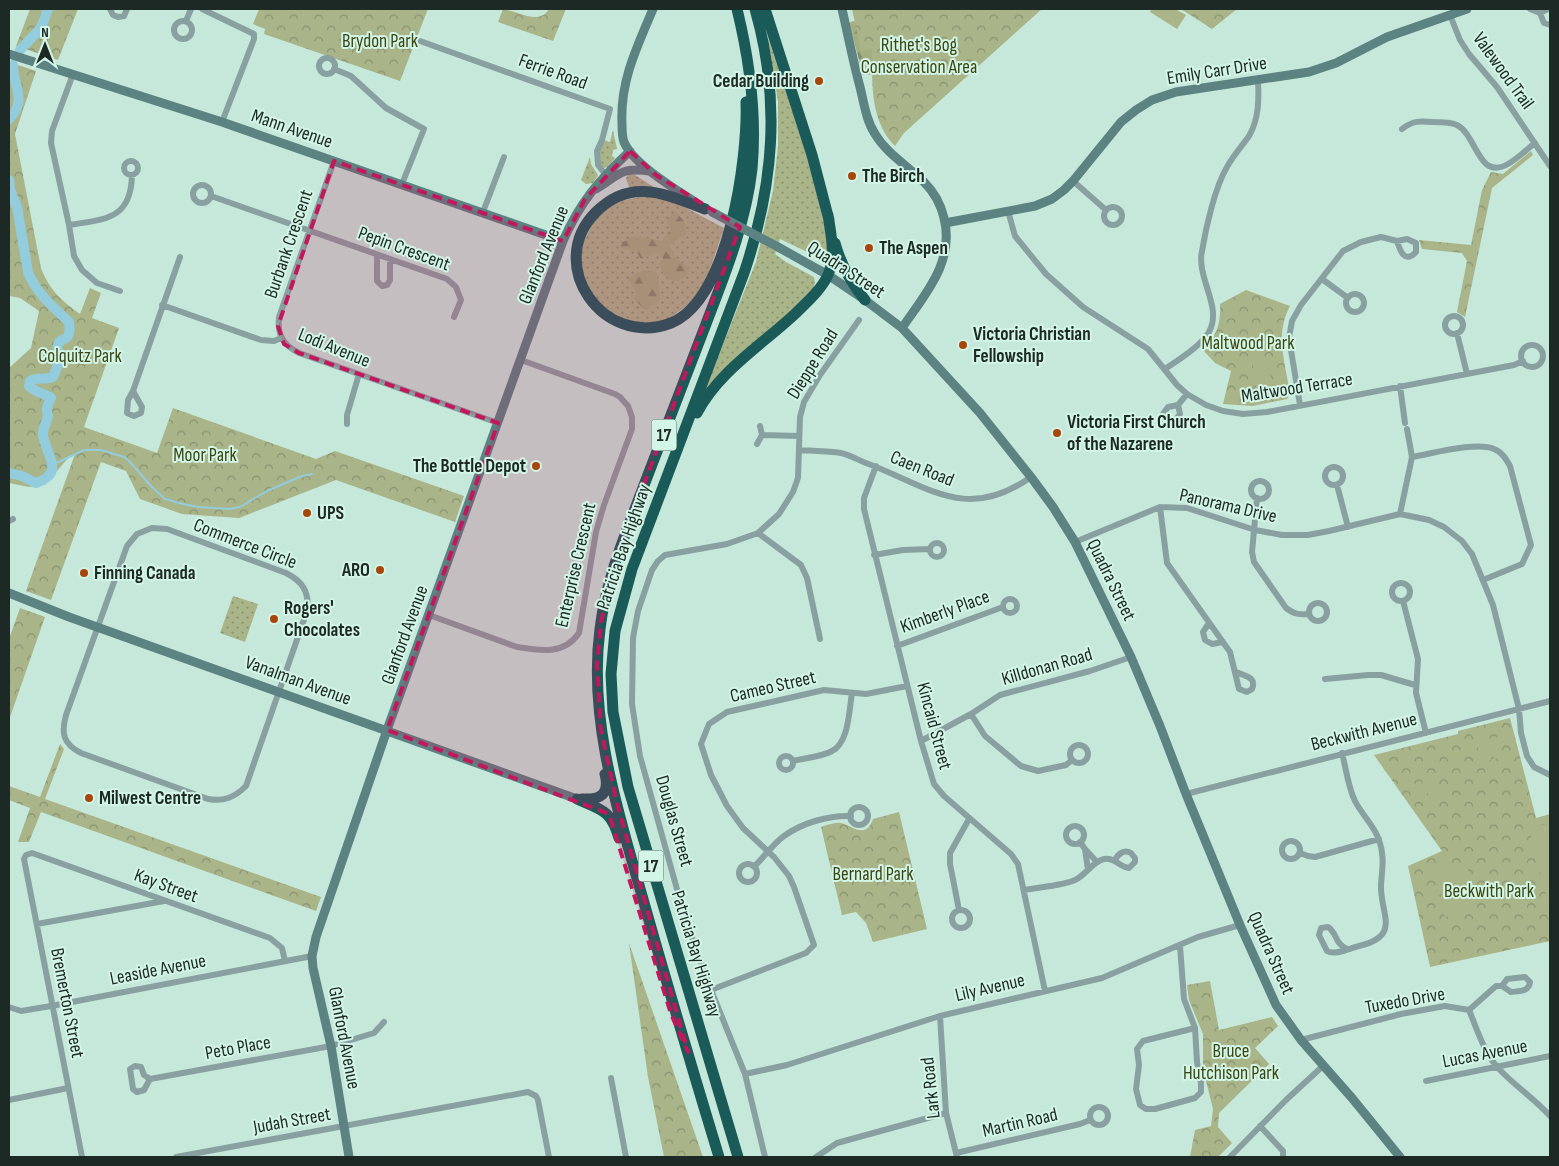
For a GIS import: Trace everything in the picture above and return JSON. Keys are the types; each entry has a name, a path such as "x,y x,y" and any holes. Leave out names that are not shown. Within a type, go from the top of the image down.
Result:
{"highway":[{"path":"709,210 663,193 650,192 622,195 601,208 586,225 577,249 578,275 592,304 616,322 637,328 648,328 672,323 683,316 692,309 707,288 729,229 740,186 743,163 746,127 746,89 736,9"},
{"name":"Patricia Bay Highway","path":"719,1157 635,872 601,730 597,694 597,665 605,601 617,557 723,279 743,217 752,169 754,120 750,70 736,9"},
{"name":"Patricia Bay Highway","path":"738,1157 630,796 616,734 611,694 612,655 619,611 632,570 744,273 759,226 768,175 772,114 767,63 755,9"},
{"path":"765,9 812,155 841,263 854,286 865,300"},
{"path":"632,570 653,526 695,416 702,404 723,378 811,298 828,275 833,248 828,215"},
{"path":"577,799 593,800 601,796 607,782 598,739 592,692 593,655 600,629"},
{"path":"577,799 603,810 609,814 613,821 671,1014 688,1052"}],"main road":[{"path":"630,151 624,142 622,132 623,87 630,64 653,9"},
{"path":"842,9 870,125 881,143 890,153 932,192 946,223 947,242 942,265 928,291 902,328"},
{"name":"Emily Carr Drive","path":"946,223 1008,211 1044,202 1058,195 1073,181 1121,122 1147,103 1176,92 1297,74 1323,68 1382,39 1467,9"},
{"name":"Mann Avenue","path":"9,54 222,122 563,241"},
{"name":"Quadra Street","path":"630,151 664,182 709,210 828,275 902,328 980,413 1031,477 1075,542 1131,657 1240,925 1276,1005 1302,1040 1400,1157"},
{"name":"Glanford Avenue","path":"349,1157 330,1046 313,968 312,956 316,937 563,241 577,210 590,192 630,151"},
{"path":"590,192 627,170 650,171"},
{"name":"Vanalman Avenue","path":"9,594 577,799"}],"street":[{"path":"110,9 113,15 118,17 124,16 127,9"},
{"path":"186,21 191,9"},
{"path":"202,9 254,34 254,39 222,122"},
{"path":"1530,9 1540,13 1544,23 1550,26"},
{"path":"1540,13 1548,9"},
{"name":"Valewood Trail","path":"1450,15 1460,40 1469,54 1497,87 1550,166"},
{"name":"Ferrie Road","path":"420,41 610,109 602,140 597,151 598,165 606,174"},
{"path":"334,69 351,76 386,108 424,129 402,184"},
{"path":"73,74 52,131 51,143 74,256 82,270 97,283 120,291"},
{"path":"1165,369 1199,343 1209,332 1213,317 1211,301 1203,279 1201,253 1214,200 1226,167 1248,137 1254,125 1259,103 1258,80"},
{"path":"1402,129 1410,123 1419,120 1447,122 1457,126 1474,144 1481,162 1497,168 1507,165 1535,143"},
{"path":"483,212 504,157"},
{"name":"Burbank Crescent","path":"281,338 278,326 279,317 334,161"},
{"path":"69,225 115,215 123,208 128,198 132,184 132,175"},
{"path":"1073,181 1106,210"},
{"name":"Pepin Crescent","path":"211,196 448,279 456,287 461,300 454,317"},
{"name":"Maltwood Terrace","path":"1008,211 1015,236 1046,274 1083,307 1148,349 1187,394 1206,405 1223,411 1243,414 1300,406 1514,365 1522,361"},
{"path":"1300,406 1289,338 1292,321 1301,305 1343,251 1361,242 1381,237 1397,241"},
{"path":"377,255 377,281 382,286 387,285 390,280 390,259"},
{"path":"133,391 180,257"},
{"path":"1322,279 1348,298"},
{"name":"Lodi Avenue","path":"162,305 261,340 274,341 281,338 290,348 299,353 498,423"},
{"name":"Dieppe Road","path":"673,554 727,544 758,533 779,514 793,492 798,478 800,417 804,402 820,375 859,320"},
{"path":"1457,333 1466,374"},
{"name":"Enterprise Crescent","path":"430,615 526,649 559,649 571,643 579,633 596,532 630,436 632,418 624,402 615,394 521,360"},
{"path":"347,424 347,415 360,374"},
{"path":"1400,386 1412,457 1400,514"},
{"path":"1178,405 1187,394"},
{"path":"757,444 762,436 760,426"},
{"path":"762,436 799,436"},
{"path":"1412,457 1477,446 1494,448 1504,456 1510,466 1531,545 1522,564 1482,580"},
{"name":"Caen Road","path":"799,450 842,453 876,466 932,492 957,499 972,499 1001,493 1016,487 1031,477"},
{"name":"Kincaid Street","path":"876,466 864,498 864,509 907,686 934,784 969,819 1011,854 1018,864 1045,991"},
{"path":"1337,485 1348,527"},
{"path":"1257,498 1252,552 1254,562 1286,608 1292,613 1299,615 1309,614"},
{"path":"1160,507 1167,563 1230,652 1236,672"},
{"name":"Panorama Drive","path":"1075,542 1160,507 1187,508 1255,530 1282,535 1308,535 1400,514 1429,520 1444,527 1462,541 1472,554 1493,606 1519,709 1523,741 1530,762 1540,771 1550,775"},
{"name":"Commerce Circle","path":"152,528 176,533 286,573 294,577 304,587 309,603 279,691 246,786 232,797 224,800 208,798 81,753 75,750 66,740 62,727 124,555 132,539 144,530 152,528"},
{"path":"758,533 801,565 807,578 820,639"},
{"path":"874,555 903,550 930,549"},
{"name":"Douglas Street","path":"673,554 665,555 655,566 638,612 633,638 632,704 643,766 686,918 711,990 745,1074 765,1157"},
{"path":"1403,601 1418,659 1415,685 1426,732"},
{"name":"Kimberly Place","path":"897,646 1003,607"},
{"path":"1209,623 1203,632 1205,640 1212,644 1223,642"},
{"name":"Killdonan Road","path":"921,741 971,714 1000,695 1090,671 1131,657"},
{"path":"1325,679 1368,675 1381,676 1415,685"},
{"name":"Cameo Street","path":"711,990 806,953 814,945 794,887 781,864 743,828 727,806 711,775 701,744 709,724 727,712 824,690 866,694 907,686"},
{"path":"793,761 829,752 839,746 845,734 852,693"},
{"name":"Beckwith Avenue","path":"1186,794 1550,701"},
{"path":"971,714 985,736 1021,766 1038,771 1047,770 1066,765 1072,760"},
{"path":"1342,753 1354,798 1379,839 1383,860 1381,886 1386,922 1381,935 1376,941 1334,953 1326,951 1319,935 1321,928 1328,927 1331,929 1338,944 1347,948"},
{"path":"754,867 783,837 792,831 816,820 851,816"},
{"path":"960,910 950,864 950,853 969,819"},
{"path":"1300,853 1315,857 1379,839"},
{"path":"1080,842 1097,862"},
{"path":"1084,849 1088,870"},
{"name":"Kay Street","path":"26,855 32,853 270,938 282,948 285,961"},
{"name":"Bremerton Street","path":"26,855 24,859 82,1157"},
{"path":"1024,890 1074,880 1103,859 1115,860"},
{"path":"37,924 164,901"},
{"name":"Lily Avenue","path":"745,1074 787,1065 940,1016 1102,978 1198,938 1240,925"},
{"path":"1180,946 1184,999 1195,1028 1197,1062 1202,1083 1201,1092 1195,1098 1155,1109 1146,1109 1140,1105 1136,1089 1139,1065 1137,1049 1143,1040 1195,1028"},
{"name":"Leaside Avenue","path":"9,1007 21,1011 52,1006 312,956"},
{"path":"1469,1010 1496,986 1502,986"},
{"name":"Tuxedo Drive","path":"1302,1040 1401,1014 1445,1006 1469,1010 1481,1040 1498,1068 1538,1102 1550,1116"},
{"name":"Lark Road","path":"940,1016 946,1113 957,1155"},
{"name":"Peto Place","path":"150,1079 330,1046 374,1033 384,1022"},
{"name":"Lucas Avenue","path":"1426,1081 1550,1056"},
{"path":"1230,1157 1324,1065"},
{"path":"611,1078 626,1157"},
{"path":"9,1100 68,1088"},
{"name":"Judah Street","path":"176,1157 523,1093 532,1094 538,1100 549,1157"},
{"path":"816,1157 837,1143 946,1113"},
{"name":"Martin Road","path":"957,1155 1090,1120"},
{"path":"1260,1126 1283,1151 1283,1157"}],"highlighted area":[{"path":"630,151 656,175 740,227 617,557 601,622 597,665 601,730 617,803 688,1052 671,1014 609,814 387,730 498,423 299,353 284,344 278,326 334,161 563,241 585,199"}],"green space":[{"path":"30,9 78,9 58,60 16,46"},
{"name":"Brydon Park","path":"259,9 428,9 400,81 264,34 265,29 253,24"},
{"path":"503,9 534,17 545,14 549,9 566,9 553,41 498,22"},
{"name":"Rithet's Bog Conservation Area","path":"852,9 1042,9 904,133 895,146 881,125 877,113 874,101 872,49 861,51"},
{"path":"882,9 880,74 863,75 849,23 856,22"},
{"path":"1152,9 1175,9 1186,15 1177,29 1150,12"},
{"path":"1181,9 1237,9 1212,29"},
{"path":"768,37 811,169 828,240 827,258 822,259 780,239 775,254 814,277 813,290 708,390 705,389 756,262 773,191 778,146 778,102"},
{"path":"9,62 36,71 15,134 41,268 48,283 57,294 80,314 90,288 101,293 92,318 119,328 84,427 157,453 173,408 316,459 335,451 464,496 455,522 336,480 239,518 182,514 140,499 126,471 101,462 51,600 26,591 75,454 69,457 45,485 29,487 9,483 9,368 31,348 39,311 20,298 9,296"},
{"path":"613,130 617,149 613,150 612,156 615,158 608,167 604,168 600,166 598,154 604,140 610,142"},
{"path":"1531,151 1533,155 1492,188 1465,317 1457,312 1467,261 1462,253 1422,249 1419,240 1471,245 1482,190 1491,172 1503,174"},
{"path":"590,157 591,164 598,175 593,183 586,184 581,180"},
{"path":"629,174 635,175 657,189 629,187 626,178"},
{"path":"645,196 677,203 724,228 706,281 697,298 665,322 631,324 594,301 580,265 582,245 596,217 619,201"},
{"path":"675,212 684,222 686,234 670,245 675,258 688,267 687,277 674,282 664,275 659,264 663,259 658,253 641,259 636,251 619,247 629,238 633,237 662,241 671,229 667,220"},
{"path":"646,270 656,273 659,282 660,300 645,310 634,299 636,292 628,279 634,274"},
{"name":"Maltwood Park","path":"1246,290 1290,306 1285,317 1282,339 1282,350 1290,394 1287,399 1253,406 1223,404 1231,371 1215,363 1203,350 1212,340 1217,329 1220,317 1220,304"},
{"path":"1267,358 1273,390 1257,393 1252,361"},
{"path":"233,596 258,604 245,642 220,633"},
{"path":"20,608 45,617 9,720 9,639"},
{"name":"Beckwith Park","path":"1510,718 1536,818 1550,814 1550,941 1430,967 1408,866 1442,851 1374,755 1458,734 1458,731"},
{"path":"1498,737 1503,757 1494,759 1489,739"},
{"path":"1486,740 1491,760 1482,762 1476,742"},
{"path":"60,744 64,749 45,799 321,897 316,911 41,812 29,842 18,842 30,808 9,800 9,786 40,797"},
{"path":"1433,777 1441,795 1431,800 1422,782"},
{"name":"Bernard Park","path":"899,812 927,929 873,942 866,923 856,912 842,915 821,827 841,823 858,830 863,830 870,825 873,819"},
{"path":"1550,823 1550,910 1529,829"},
{"path":"1467,864 1477,910 1445,917 1436,870"},
{"path":"868,876 875,887 858,896 852,886"},
{"path":"629,943 703,1157 664,1157 648,1077"},
{"name":"Bruce Hutchison Park","path":"1210,981 1219,1030 1272,1017 1278,1026 1255,1048 1269,1064 1219,1113 1218,1127 1232,1143 1218,1157 1190,1157 1195,1130 1211,1126 1213,1109 1203,1069 1203,1034 1189,1000 1187,985"}],"waterway":[{"path":"20,50 41,28 48,9"},
{"path":"9,119 15,112 19,100 13,65"},
{"path":"9,180 10,190 17,207 31,280 52,306 69,322 69,334 58,345 58,363 53,377 30,381 29,386 51,398 47,408 48,416 43,432 52,469 45,479 36,483 22,476 9,473"},
{"path":"52,465 84,450 101,450 124,457 165,499 198,507 229,509 240,507 267,491 302,476 312,474"}],"place":[{"name":"Cedar Building","path":"819,81"},
{"name":"The Birch","path":"852,176"},
{"name":"The Aspen","path":"869,248"},
{"name":"Victoria Christian Fellowship","path":"963,345"},
{"name":"Victoria First Church of the Nazarene","path":"1057,433"},
{"name":"The Bottle Depot","path":"536,466"},
{"name":"UPS","path":"307,513"},
{"name":"ARO","path":"380,570"},
{"name":"Finning Canada","path":"84,573"},
{"name":"Rogers' Chocolates","path":"274,619"},
{"name":"Milwest Centre","path":"89,798"}],"park label":[{"name":"Colquitz Park","path":"80,356"},
{"name":"Moor Park","path":"205,455"}]}
